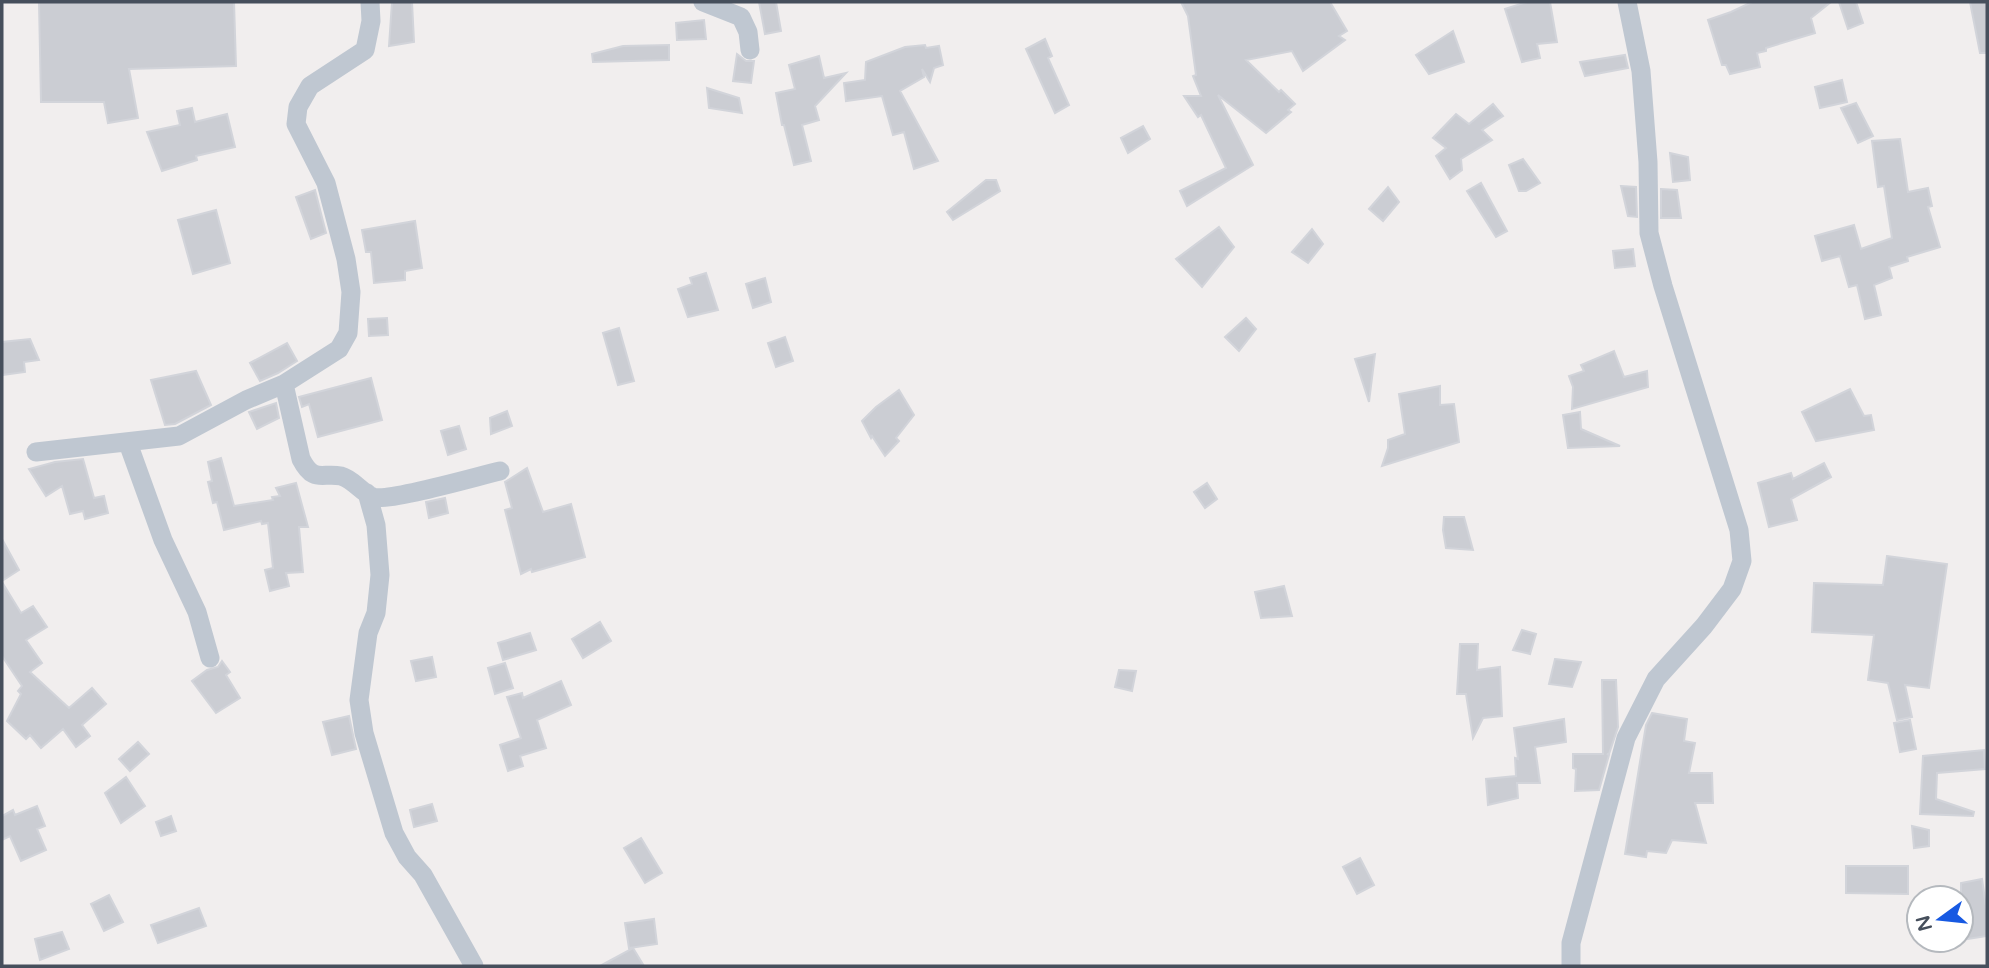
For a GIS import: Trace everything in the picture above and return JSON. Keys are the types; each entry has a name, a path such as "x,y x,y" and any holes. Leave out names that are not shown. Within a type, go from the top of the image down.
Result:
{"street":[{"path":"36,452 179,436 246,400 284,384 339,349 348,332 351,292 346,259 326,183 296,124 298,107 310,86 365,50 371,21 370,2"},
{"path":"703,2 741,17 748,32 750,50"},
{"path":"1571,966 1571,943 1626,738 1656,679 1704,626 1732,589 1742,561 1739,530 1649,233 1648,162 1640,71 1627,2"},
{"path":"284,384 301,459 306,469 322,477 342,476 373,497 394,497 500,471"},
{"path":"128,443 163,540 197,612 210,658"},
{"path":"367,493 376,525 380,575 376,613 368,633 359,700 364,733 394,832 407,857 423,875 474,966"}],"building":[{"path":"39,2 234,2 236,66 129,69 138,118 108,123 104,102 41,102"},
{"path":"392,2 412,2 414,42 389,46"},
{"path":"759,2 776,2 781,31 765,34"},
{"path":"1181,2 1330,2 1347,31 1339,36 1345,40 1303,71 1292,51 1246,60 1295,104 1288,110 1291,112 1266,133 1218,95 1253,165 1187,206 1180,191 1226,168 1201,115 1198,117 1184,96 1201,96 1193,76 1196,75 1188,16"},
{"path":"1527,2 1550,2 1557,42 1537,44 1540,58 1522,62 1505,9"},
{"path":"1752,2 1831,2 1811,18 1815,33 1766,48 1766,51 1757,53 1760,67 1730,74 1726,65 1722,65 1708,20"},
{"path":"1839,2 1856,2 1863,23 1848,29"},
{"path":"1970,2 1987,2 1987,53 1980,53"},
{"path":"704,20 706,39 677,40 676,23"},
{"path":"1453,31 1464,62 1429,74 1416,55"},
{"path":"1045,39 1052,56 1048,58 1069,105 1055,113 1026,49"},
{"path":"669,45 669,60 593,62 592,54 623,46"},
{"path":"925,45 926,48 939,46 943,65 934,68 930,82 922,69 924,77 900,91 938,161 914,169 904,132 893,135 882,96 846,101 844,83 865,80 866,62 905,47"},
{"path":"737,54 746,61 754,61 751,83 733,81"},
{"path":"1625,55 1628,68 1585,76 1580,62"},
{"path":"819,56 824,78 846,73 815,106 819,120 802,125 811,161 794,165 776,93 795,89 789,65"},
{"path":"1842,80 1847,102 1820,108 1815,87"},
{"path":"707,88 739,98 742,113 709,108"},
{"path":"1856,103 1873,136 1858,143 1841,108"},
{"path":"1493,104 1503,116 1482,130 1492,140 1461,159 1462,170 1450,179 1436,156 1446,148 1433,138 1456,114 1469,124"},
{"path":"192,108 195,122 227,114 235,147 196,156 197,160 162,171 147,132 180,125 177,111"},
{"path":"1143,126 1150,139 1128,153 1121,138"},
{"path":"1900,139 1908,192 1928,188 1932,206 1928,207 1940,247 1907,257 1908,261 1889,267 1892,278 1874,285 1881,315 1865,319 1857,285 1849,287 1840,256 1822,261 1815,236 1854,225 1861,249 1892,238 1884,186 1878,187 1872,141"},
{"path":"1670,153 1688,157 1690,180 1673,182"},
{"path":"1523,159 1540,183 1526,191 1519,191 1509,165"},
{"path":"986,180 996,180 1000,191 953,220 947,212"},
{"path":"1481,183 1507,231 1496,237 1467,191"},
{"path":"1621,186 1636,187 1637,217 1628,216"},
{"path":"1388,187 1399,202 1383,221 1369,209"},
{"path":"1661,189 1677,190 1681,218 1661,218"},
{"path":"315,190 326,233 311,239 296,197"},
{"path":"216,210 230,263 193,274 178,220"},
{"path":"415,221 422,268 405,271 405,280 374,283 371,252 366,252 362,230"},
{"path":"1219,227 1234,247 1202,287 1176,259"},
{"path":"1312,229 1323,244 1308,263 1292,252"},
{"path":"1633,249 1635,266 1615,268 1613,251"},
{"path":"706,273 718,310 688,317 678,289 692,284 690,278"},
{"path":"765,278 771,302 753,308 746,284"},
{"path":"387,318 388,335 369,336 368,319"},
{"path":"1246,318 1256,329 1239,351 1225,337"},
{"path":"619,328 634,381 618,385 603,333"},
{"path":"785,337 793,361 776,367 768,343"},
{"path":"30,339 39,360 24,362 25,372 2,375 2,342"},
{"path":"287,343 297,361 260,381 250,363"},
{"path":"1614,351 1624,377 1647,371 1648,387 1572,409 1573,387 1569,376 1584,371 1581,365"},
{"path":"1375,354 1369,402 1355,359"},
{"path":"196,371 211,405 175,424 165,425 151,380"},
{"path":"371,378 382,420 318,437 309,404 302,407 299,397"},
{"path":"1440,386 1440,405 1454,404 1459,442 1382,466 1388,440 1405,434 1399,394"},
{"path":"1850,389 1864,416 1871,415 1874,430 1816,441 1802,412"},
{"path":"899,390 914,415 896,438 899,441 885,456 862,421"},
{"path":"276,403 279,418 257,429 249,412"},
{"path":"507,411 512,426 491,434 490,418"},
{"path":"1580,412 1581,429 1620,446 1568,448 1563,415"},
{"path":"459,426 466,449 448,455 441,431"},
{"path":"221,458 234,506 273,500 272,497 280,496 276,488 296,483 308,527 299,527 303,572 286,573 289,586 270,591 265,570 273,568 268,523 262,524 261,521 224,530 217,502 213,503 208,482 212,481 208,462"},
{"path":"83,459 94,498 104,496 108,513 85,519 83,511 70,514 62,486 46,496 29,469 55,462"},
{"path":"1824,463 1831,477 1791,499 1797,520 1769,527 1758,483 1791,473 1793,479"},
{"path":"527,468 543,512 571,504 585,557 532,572 531,569 521,574 505,510 512,508 505,482"},
{"path":"1207,483 1217,499 1205,508 1194,492"},
{"path":"445,498 448,513 429,518 426,502"},
{"path":"1444,517 1464,517 1473,550 1446,548"},
{"path":"2,539 19,570 2,581"},
{"path":"1887,556 1947,564 1929,688 1905,685 1912,717 1897,720 1888,683 1868,680 1874,635 1812,632 1814,583 1883,585"},
{"path":"2,582 21,613 33,606 47,627 26,640 42,663 30,672 69,708 92,688 106,704 82,725 90,736 76,747 63,729 41,748 30,735 26,739 7,721 21,694 18,691 22,686 2,656"},
{"path":"1284,586 1292,616 1261,618 1255,592"},
{"path":"600,622 611,641 583,658 572,639"},
{"path":"1522,630 1536,634 1530,654 1513,650"},
{"path":"530,633 536,650 503,660 498,643"},
{"path":"1460,644 1478,644 1477,670 1500,667 1502,716 1483,718 1473,738 1466,694 1457,694"},
{"path":"432,657 436,677 416,681 411,661"},
{"path":"1555,659 1581,662 1572,687 1549,684"},
{"path":"222,661 230,672 226,675 240,698 216,713 192,681 207,670 218,667"},
{"path":"505,663 513,688 495,694 488,668"},
{"path":"1119,670 1136,671 1132,691 1115,687"},
{"path":"1602,680 1616,680 1618,727 1607,754 1609,755 1599,790 1575,791 1576,769 1573,768 1573,754 1603,754"},
{"path":"561,681 571,705 537,720 546,748 520,756 523,766 508,771 500,745 521,738 507,697 522,693 523,698"},
{"path":"1652,713 1687,719 1684,741 1695,743 1689,773 1712,773 1713,803 1695,803 1706,843 1672,840 1666,853 1647,851 1646,857 1625,854 1646,725"},
{"path":"349,716 356,749 332,755 323,722"},
{"path":"1564,719 1566,742 1535,747 1540,783 1517,783 1518,798 1488,805 1486,779 1516,776 1515,758 1518,759 1514,728"},
{"path":"1910,720 1916,749 1900,752 1894,723"},
{"path":"138,742 149,754 130,771 119,759"},
{"path":"1984,750 1985,769 1937,773 1936,799 1974,812 1973,816 1920,814 1923,756"},
{"path":"126,777 145,806 121,823 105,793"},
{"path":"432,804 437,821 414,827 410,810"},
{"path":"37,806 45,826 37,829 46,850 21,861 10,836 2,840 2,816 13,810 15,815"},
{"path":"171,816 176,831 161,836 156,822"},
{"path":"1912,826 1929,830 1929,846 1914,848"},
{"path":"641,838 662,873 645,883 624,848"},
{"path":"1360,858 1374,885 1357,894 1343,867"},
{"path":"1846,866 1908,866 1905,894 1846,893"},
{"path":"1982,879 1987,936 1975,938 1975,884 1961,883"},
{"path":"109,895 123,922 104,931 91,904"},
{"path":"199,908 206,926 158,943 151,925"},
{"path":"654,919 657,944 629,948 625,923"},
{"path":"62,932 69,949 40,960 35,939"},
{"path":"633,948 644,966 600,966"}]}
